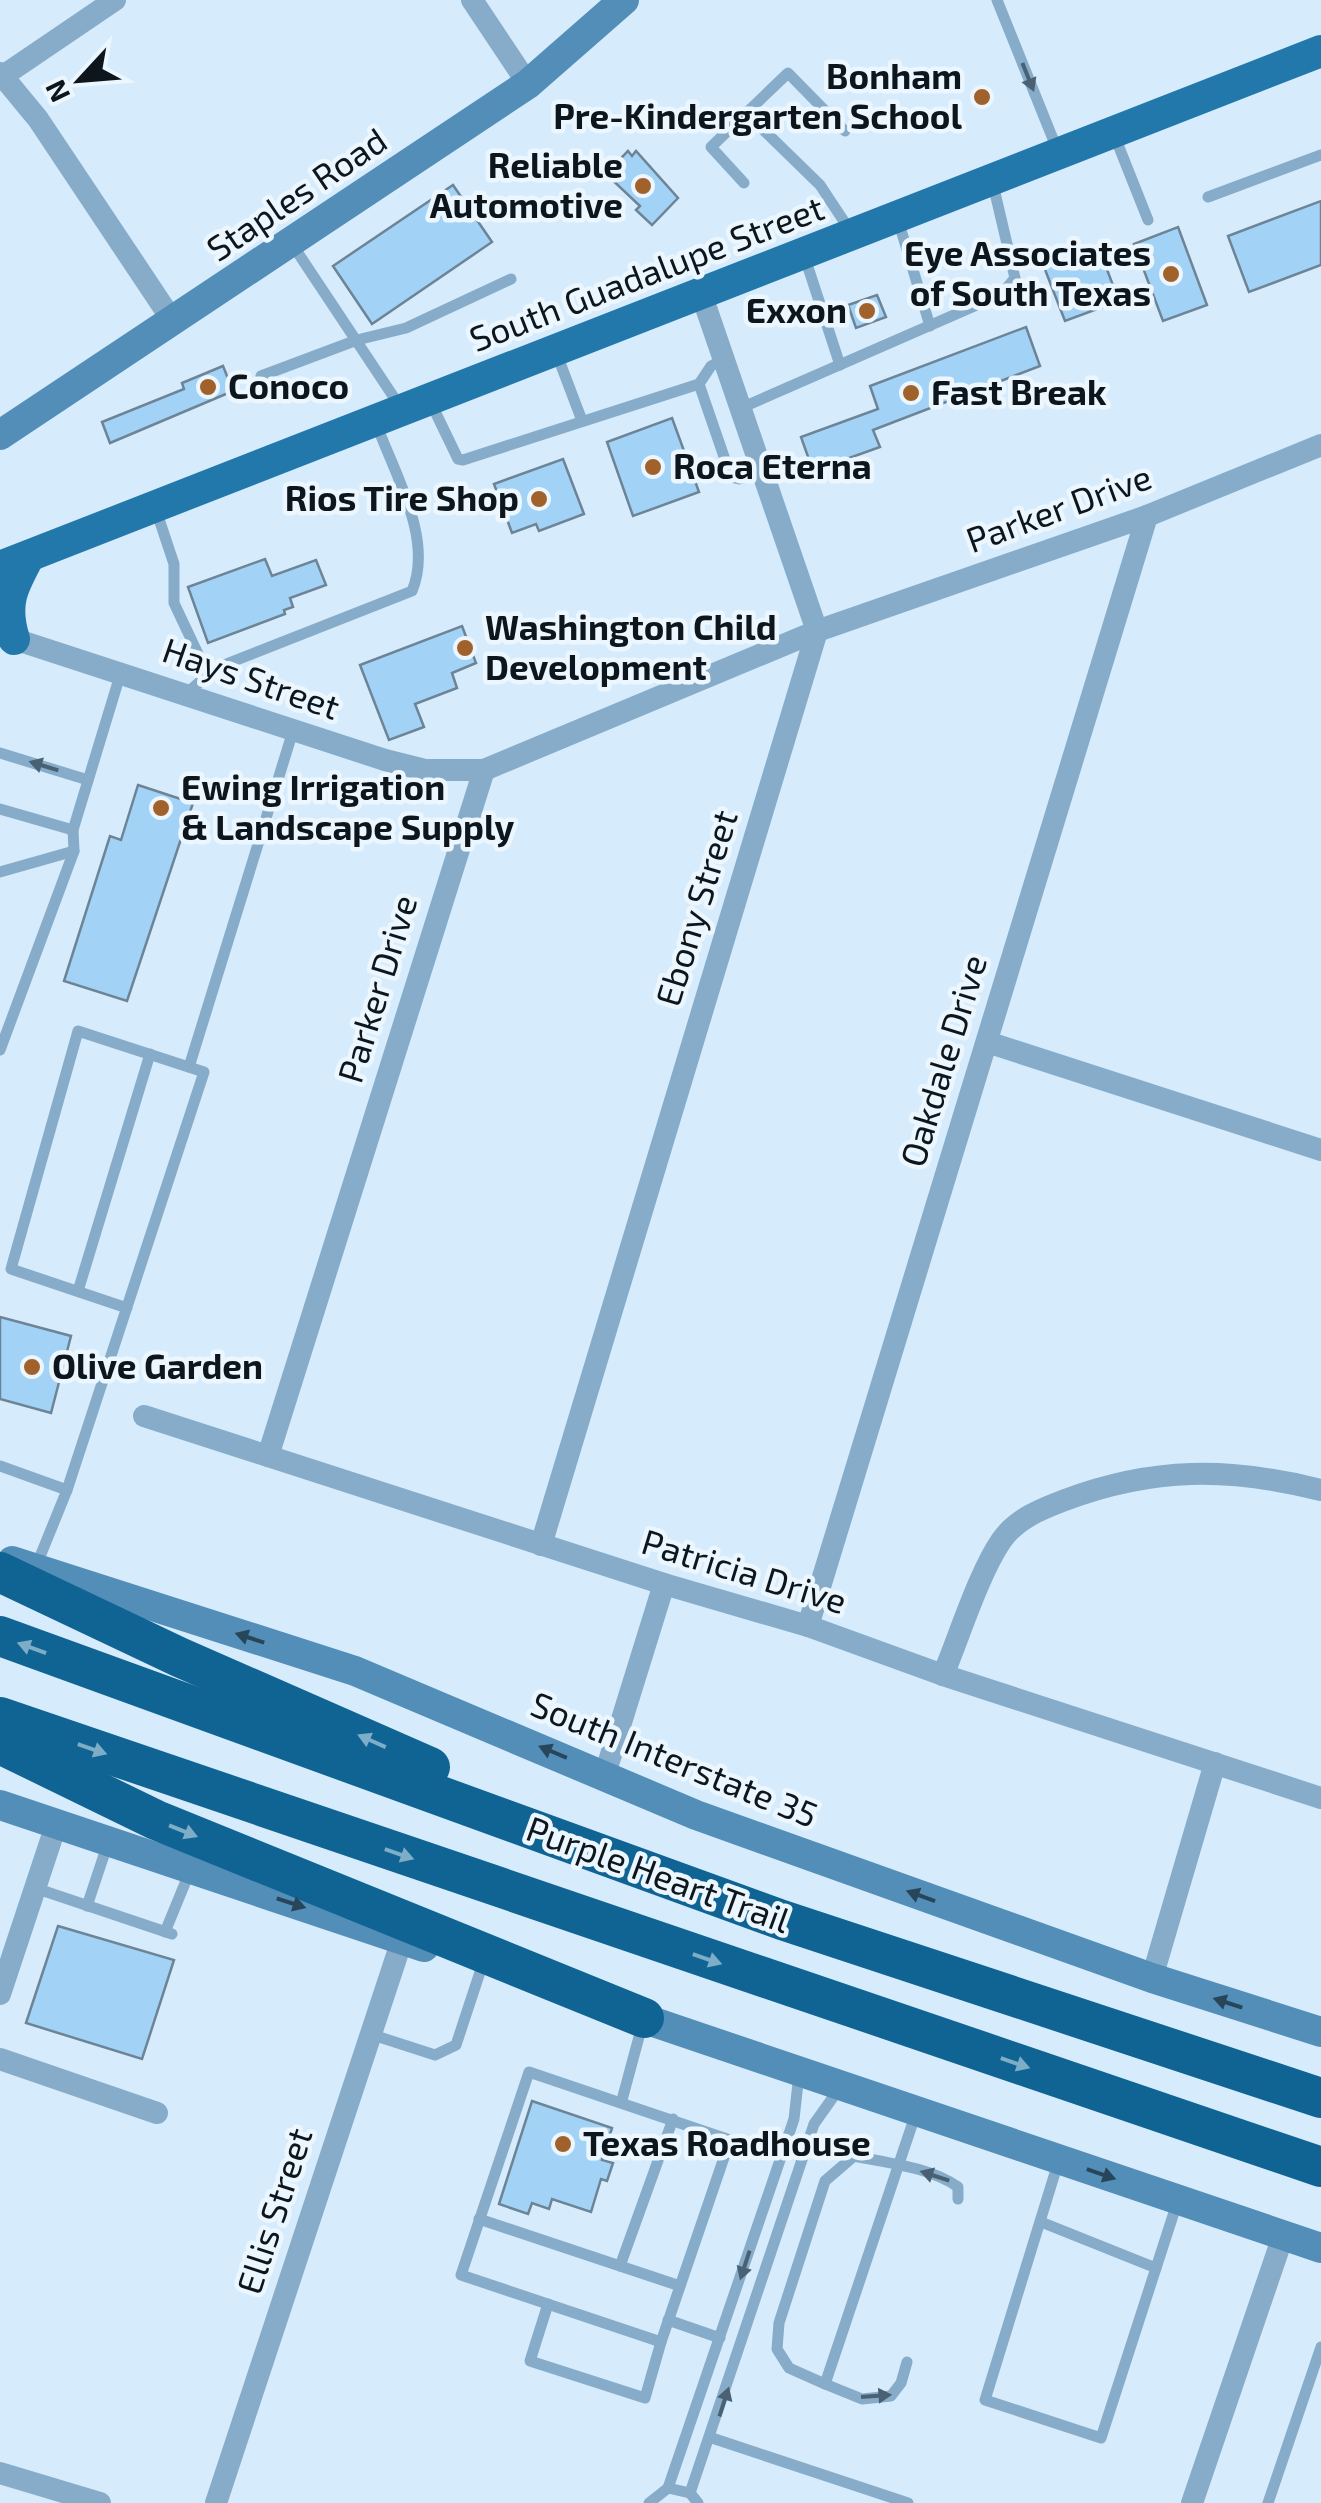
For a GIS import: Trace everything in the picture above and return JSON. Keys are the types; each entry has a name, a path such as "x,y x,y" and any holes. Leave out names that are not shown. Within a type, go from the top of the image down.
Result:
{"highway":[{"path":"18,1570 179,1658 782,1920"},
{"name":"Purple Heart Trail","path":"0,1636 782,1920 1321,2098"},
{"name":"Purple Heart Trail","path":"0,1717 1321,2167"},
{"path":"0,1744 156,1820 644,2018"}],"main road":[{"name":"Staples Road","path":"0,434 174,323 528,84 624,0"},
{"name":"South Guadalupe Street","path":"14,562 1321,51"},
{"path":"4,636 14,562"},
{"name":"South Interstate 35","path":"0,1558 18,1570 355,1672 696,1814 1152,1978 1321,2032"},
{"path":"0,1804 1321,2248"}],"street":[{"path":"116,0 1,76 38,119 174,323"},
{"path":"472,0 528,84"},
{"path":"702,296 817,630"},
{"name":"Parker Drive","path":"268,1456 484,770 817,630 1147,516 1321,445"},
{"name":"Oakdale Drive","path":"808,1626 1147,516"},
{"name":"Ebony Street","path":"540,1544 817,630"},
{"name":"Hays Street","path":"4,636 425,770 484,770"},
{"path":"986,1042 1321,1150"},
{"name":"Patricia Drive","path":"144,1416 664,1584 808,1626 943,1675 1321,1798"},
{"path":"943,1675 1001,1540 1030,1513 1120,1481 1158,1473 1198,1471 1321,1490"},
{"path":"606,1774 664,1584"},
{"path":"1152,1978 1214,1763"},
{"path":"0,1994 56,1825"},
{"name":"Ellis Street","path":"216,2503 402,1940"},
{"path":"0,2059 157,2113"},
{"path":"1192,2503 1284,2236"},
{"path":"0,2474 100,2503"}],"lane":[{"path":"998,0 1058,154"},
{"path":"744,183 711,147 788,73 845,130"},
{"path":"746,112 820,185 853,236"},
{"path":"1114,132 1148,220"},
{"path":"1208,197 1321,155"},
{"path":"741,408 1002,294 1015,278 992,180"},
{"path":"898,218 930,326"},
{"path":"292,244 403,412 458,460 700,384 711,366 724,359"},
{"path":"804,256 840,365"},
{"path":"260,376 356,340 406,328 511,280"},
{"path":"556,352 582,418"},
{"path":"700,384 731,477 739,479 763,472"},
{"path":"185,696 208,675 412,590 420,570 420,545 403,412"},
{"path":"154,506 174,564 174,602 208,675"},
{"path":"0,1050 74,850 74,830 120,672"},
{"path":"189,1067 293,731"},
{"path":"0,753 88,780"},
{"path":"0,809 74,830"},
{"path":"0,872 74,850"},
{"path":"18,1570 67,1490 127,1308 204,1072 78,1032 5,1267 127,1308"},
{"path":"78,1291 150,1054"},
{"path":"0,1466 67,1490"},
{"path":"88,1906 108,1842"},
{"path":"35,1888 168,1933 190,1870"},
{"path":"370,2034 436,2055 456,2045 482,1966"},
{"path":"622,2100 644,2018"},
{"path":"648,2503 668,2488 794,2119 800,2071"},
{"path":"548,2304 530,2361 645,2398 730,2140 622,2100 529,2072 460,2275 548,2304 661,2342"},
{"path":"668,2488 694,2498 814,2124 842,2085"},
{"path":"825,2384 916,2111"},
{"path":"620,2266 673,2119"},
{"path":"907,2362 902,2383 892,2396 862,2398 789,2368 778,2350 779,2322 824,2181 854,2156 949,2180 958,2187 958,2199"},
{"path":"1060,2160 985,2400 1100,2438 1178,2200"},
{"path":"764,2209 785,2214"},
{"path":"479,2220 680,2286"},
{"path":"1041,2222 1156,2268"},
{"path":"668,2320 741,2351"},
{"path":"1268,2503 1321,2347"},
{"path":"712,2438 908,2503"}],"building":[{"name":"Reliable Automotive","path":"628,151 632,156 636,151 678,198 652,225 636,210 640,206 606,174"},
{"path":"453,185 492,242 372,324 333,266"},
{"path":"1321,201 1321,265 1249,292 1228,236"},
{"name":"Eye Associates of South Texas","path":"1178,227 1207,305 1163,321 1134,244"},
{"path":"1098,246 1119,301 1065,321 1044,267"},
{"name":"Exxon","path":"877,295 886,317 856,328 848,305"},
{"path":"1026,327 1040,366 873,430 880,447 813,471 801,437 878,409 870,386"},
{"path":"223,366 233,391 110,443 102,422 184,389 182,383"},
{"name":"Roca Eterna","path":"672,418 699,492 633,516 607,442"},
{"name":"Rios Tire Shop","path":"563,459 584,514 539,531 536,524 512,533 494,484"},
{"path":"265,559 272,576 316,560 326,585 290,598 293,607 284,610 285,614 208,643 188,587"},
{"path":"462,626 476,663 452,673 457,688 415,704 424,727 389,740 360,665"},
{"path":"138,785 193,803 127,1001 64,981 110,836 121,840"},
{"name":"Olive Garden","path":"0,1317 71,1336 51,1413 0,1399"},
{"path":"58,1926 174,1960 142,2059 26,2023"},
{"name":"Texas Roadhouse","path":"532,2101 612,2128 602,2160 613,2163 607,2181 601,2179 591,2212 552,2199 549,2209 532,2203 528,2214 499,2204"}],"place":[{"name":"Bonham Pre-Kindergarten School","path":"982,97"},
{"name":"Reliable Automotive","path":"643,186"},
{"name":"Eye Associates of South Texas","path":"1171,274"},
{"name":"Exxon","path":"867,311"},
{"name":"Conoco","path":"208,387"},
{"name":"Fast Break","path":"911,393"},
{"name":"Roca Eterna","path":"653,467"},
{"name":"Rios Tire Shop","path":"539,499"},
{"name":"Washington Child Development","path":"465,648"},
{"name":"Ewing Irrigation & Landscape Supply","path":"161,808"},
{"name":"Olive Garden","path":"32,1367"},
{"name":"Texas Roadhouse","path":"563,2144"}]}
